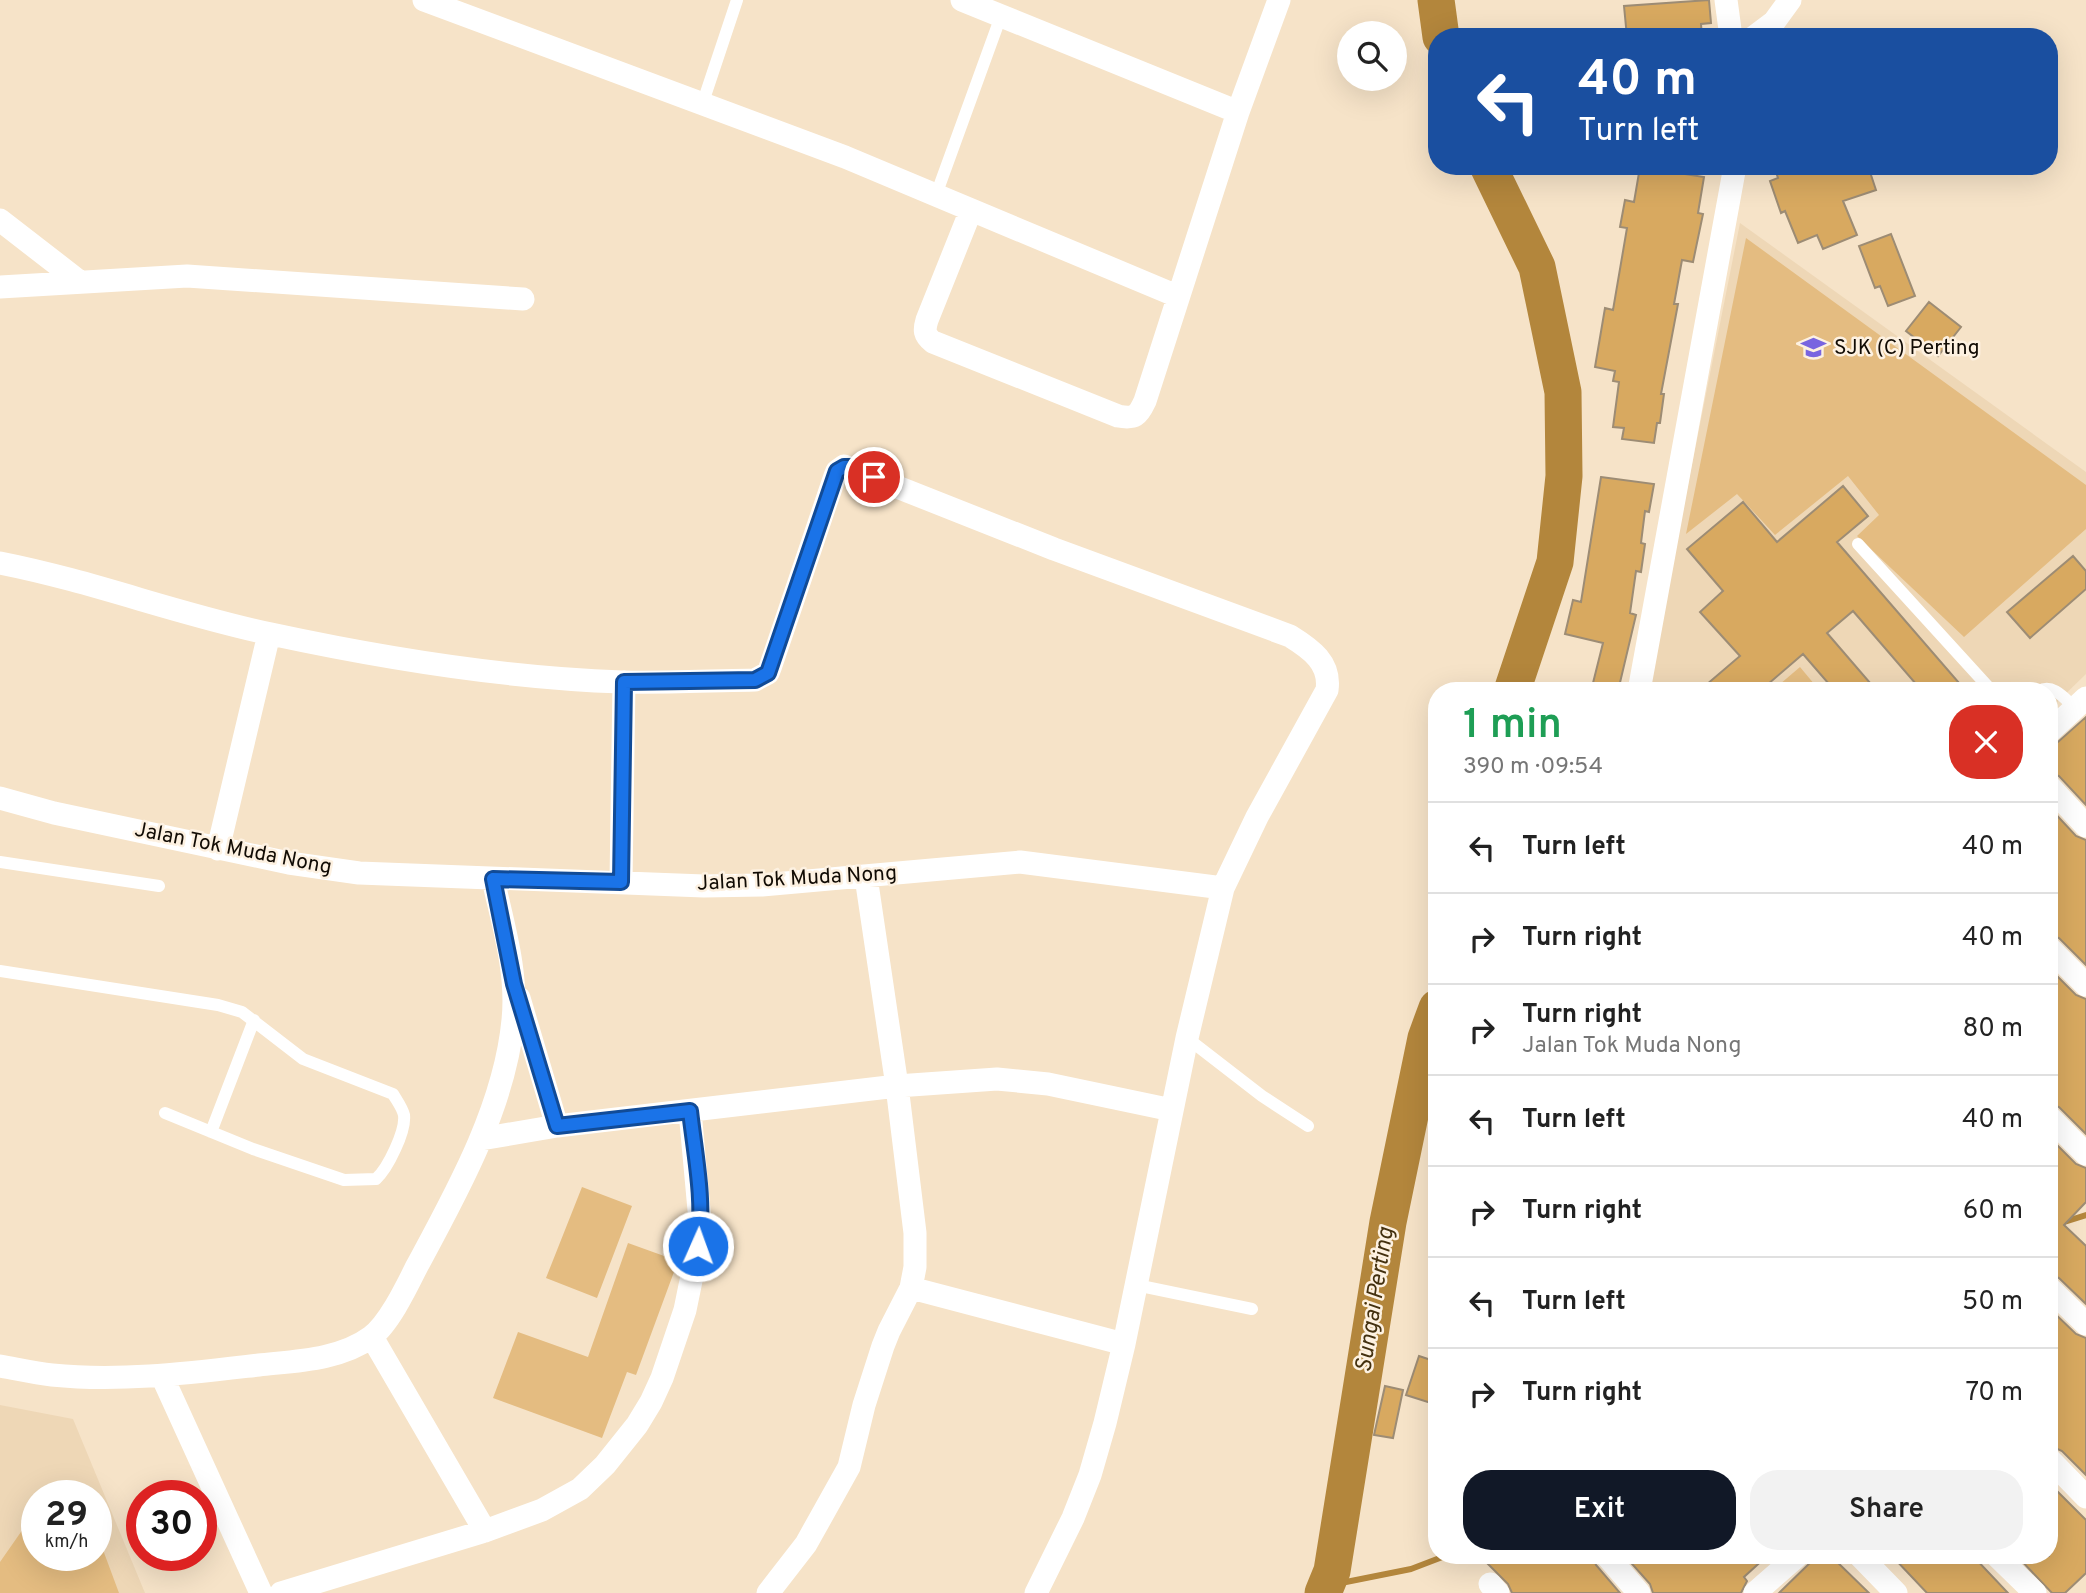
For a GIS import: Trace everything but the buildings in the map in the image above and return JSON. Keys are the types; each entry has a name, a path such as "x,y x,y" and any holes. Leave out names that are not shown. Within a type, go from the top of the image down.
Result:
{"street":[{"path":"962,0 1238,112"},
{"path":"971,210 924,328 926,337 1118,416 1132,419 1137,416 1145,401 1238,112 1279,0"},
{"path":"1726,0 1730,28"},
{"path":"1766,28 1774,22 1790,0"},
{"path":"438,2 845,157 1177,296"},
{"path":"1641,682 1733,175"},
{"path":"0,220 80,282"},
{"path":"0,287 187,276 523,299"},
{"path":"0,563 48,573 269,634 430,664 624,682 755,680 768,673 835,476 841,468 849,467 1054,549 1290,636 1307,646 1321,660 1326,672 1327,690 1257,817 1223,888 1187,1038 1124,1345 1090,1475 1073,1518 1036,1593"},
{"path":"218,849 269,634"},
{"path":"621,882 624,682"},
{"path":"2058,724 2081,703"},
{"path":"2058,796 2086,826"},
{"name":"Jalan Tok Muda Nong","path":"0,798 54,813 218,849 359,873 704,886 762,885 1020,862 1223,888"},
{"path":"768,1593 806,1544 849,1467 864,1405 889,1331 911,1288 915,1268 915,1233 897,1086 866,877"},
{"path":"493,879 514,984 557,1126"},
{"path":"2058,957 2086,985"},
{"path":"0,1366 52,1375 162,1376 307,1359 344,1350 372,1336 396,1305 481,1139 509,1048 514,984"},
{"path":"481,1139 557,1126 897,1086 997,1079 1023,1080 1172,1110"},
{"path":"281,1593 485,1531 542,1510 580,1489 605,1465 637,1425 651,1402 685,1310 701,1232 690,1111"},
{"path":"2058,1126 2086,1154"},
{"path":"911,1288 1124,1345"},
{"path":"2058,1301 2086,1324"},
{"path":"372,1336 485,1531"},
{"path":"162,1376 261,1593"},
{"path":"2058,1468 2086,1497"},
{"path":"1614,1564 1639,1593"},
{"path":"1755,1593 1788,1564"},
{"path":"1868,1564 1896,1593"},
{"path":"2005,1564 2035,1593"}],"lane":[{"path":"703,102 737,0"},
{"path":"936,195 1001,16"},
{"path":"1858,544 1985,682"},
{"path":"2058,692 2081,703"},
{"path":"0,862 159,886"},
{"path":"0,971 218,1005 242,1012 303,1059 393,1094 401,1106 404,1118 401,1133 384,1171 376,1178 344,1180 165,1113"},
{"path":"211,1132 254,1020"},
{"path":"1187,1038 1262,1096 1308,1126"},
{"path":"1136,1285 1252,1309"}],"shaded area":[{"name":"SJK (C) Perting","path":"1740,223 2086,472 2086,674 2058,701 2058,682 1649,682"},
{"path":"1746,238 2086,485 2086,529 1964,637 1857,536 1879,515 1848,476 1775,535 1737,494 1686,534"},
{"path":"1800,667 1812,682 1782,682"},
{"path":"582,1187 632,1206 597,1298 546,1278"},
{"path":"628,1243 678,1261 636,1375 627,1372 602,1438 493,1398 518,1332 588,1357"},
{"path":"0,1405 73,1419 98,1480 21,1480 21,1571 112,1571 112,1513 126,1547 126,1571 136,1571 145,1593 0,1593"},
{"path":"21,1532 21,1571 111,1571 119,1593 0,1593 0,1562"}],"waterway":[{"name":"Sungai Perting","path":"1436,0 1440,28"},
{"name":"Sungai Perting","path":"1492,175 1537,267 1563,392 1564,476 1555,562 1515,682"},
{"name":"Sungai Perting","path":"1323,1593 1332,1571 1388,1222 1428,1033"},
{"path":"2061,1223 2086,1215"},
{"path":"1326,1586 1411,1569 1428,1562"}],"place":[{"name":"SJK (C) Perting","path":"1814,348"}],"route":[{"path":"698,1246 701,1232 699,1192 690,1111 557,1126 514,984 493,879 621,882 624,682 755,680 768,673 837,471 849,467 874,477"}]}
